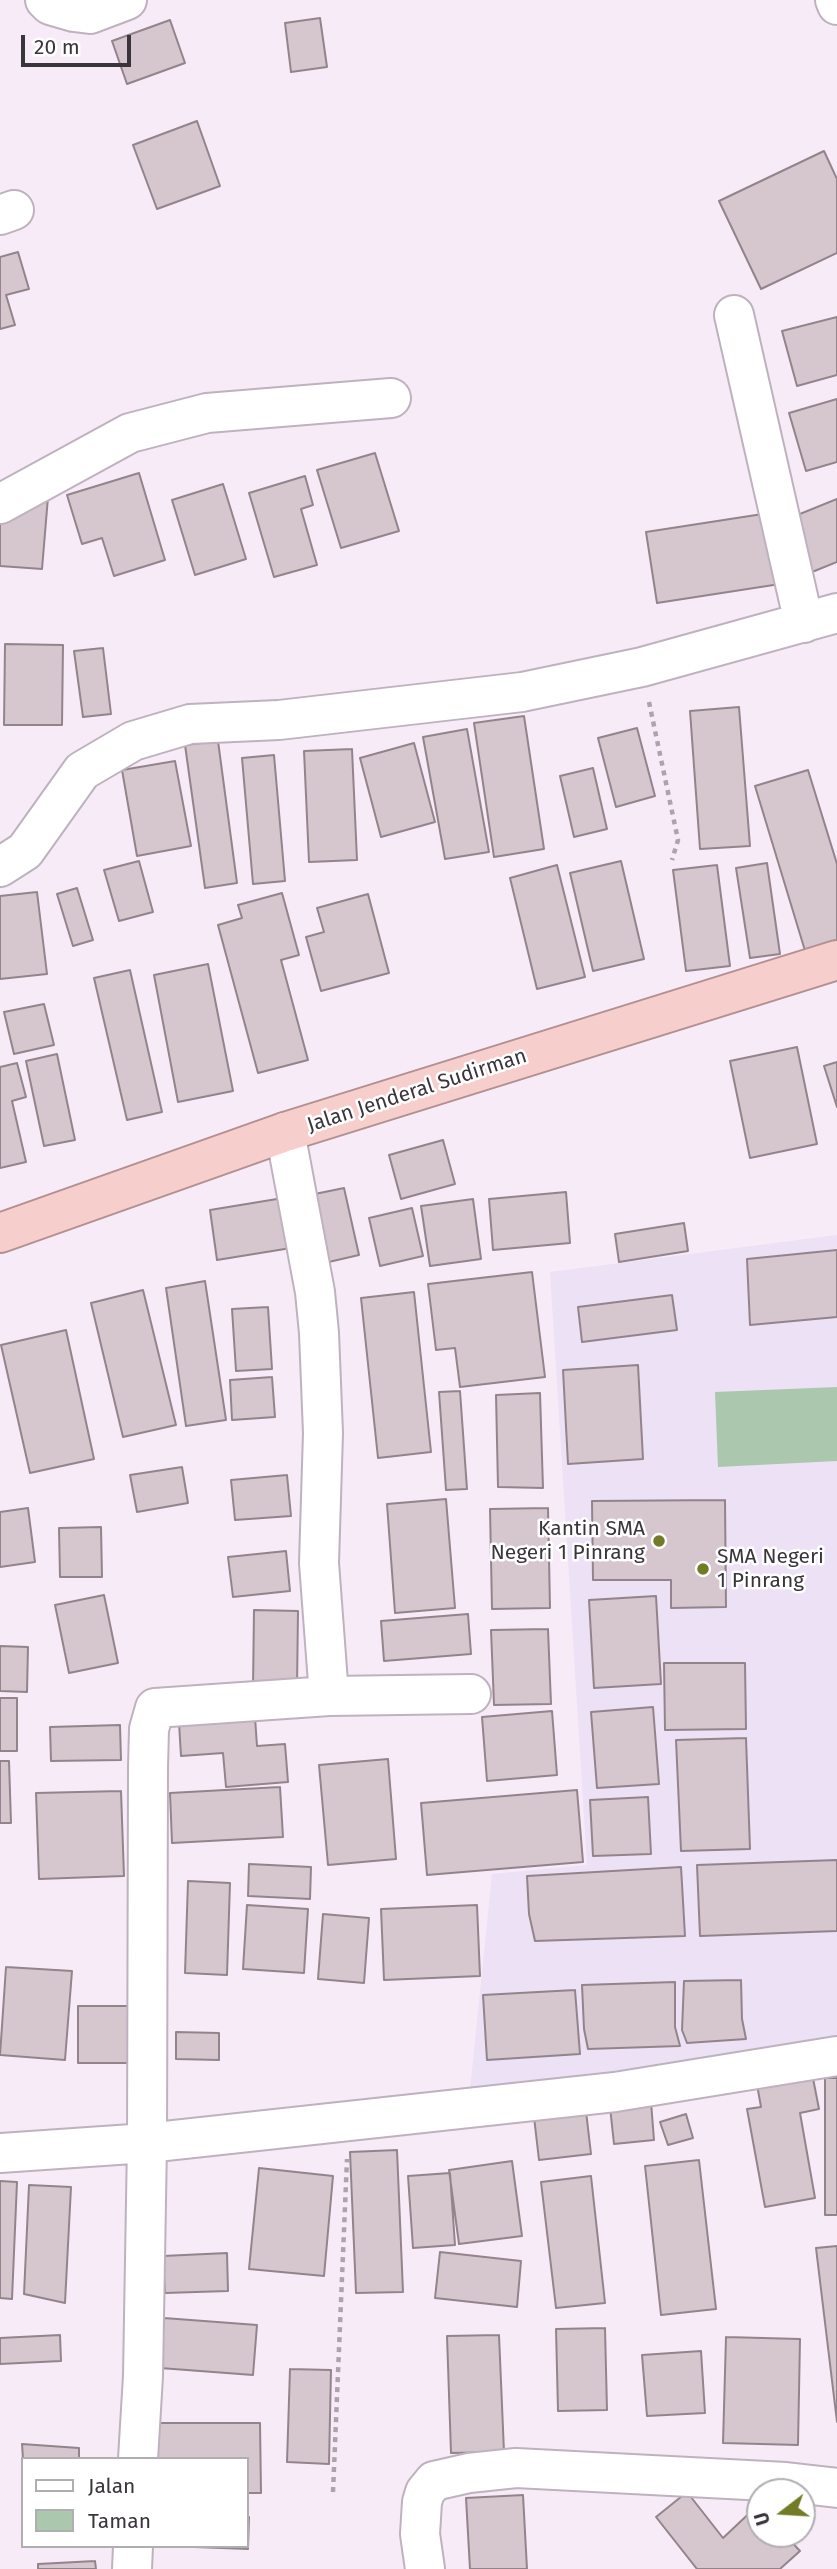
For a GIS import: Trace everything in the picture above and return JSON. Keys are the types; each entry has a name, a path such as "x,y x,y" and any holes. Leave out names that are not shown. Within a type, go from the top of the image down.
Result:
{"highway":[{"name":"Jalan Jenderal Sudirman","path":"0,1233 285,1132 837,960"}],"street":[{"path":"46,0 50,5 74,12 90,13 127,0"},
{"path":"835,0 837,5"},
{"path":"0,867 24,851 82,771 133,741 190,724 279,720 522,692 642,667 821,618 734,315"},
{"path":"0,504 130,433 207,413 391,398"},
{"path":"285,1132 313,1279 318,1333 324,1433 319,1563 329,1696"},
{"path":"138,2457 143,2376 148,1767 149,1729 155,1708 329,1696 471,1694"},
{"path":"0,2153 146,2143 615,2092 837,2056"},
{"path":"425,2569 421,2534 425,2492 434,2481 469,2473 516,2468 786,2482 837,2488"},
{"path":"132,2569 133,2548"}],"path":[{"path":"642,667 678,840 672,860"},
{"path":"332,2493 349,2119"}],"shaded area":[{"name":"SMA Negeri 1 Pinrang","path":"837,1235 837,2041 470,2090 492,1874 587,1865 550,1272"}],"green space":[{"path":"837,1387 837,1461 718,1467 715,1392"}],"building":[{"path":"320,18 327,67 291,72 285,23"},
{"path":"170,20 185,63 127,84 112,41"},
{"path":"197,121 220,186 157,209 133,145"},
{"path":"824,151 837,179 837,253 761,289 719,201"},
{"path":"18,252 29,289 6,295 15,325 0,329 0,257"},
{"path":"837,317 837,375 797,386 782,331"},
{"path":"837,399 837,462 806,471 789,413"},
{"path":"375,453 399,531 341,548 317,470"},
{"path":"139,473 165,560 114,576 102,538 82,544 67,495"},
{"path":"305,476 313,505 301,509 317,565 274,577 249,493"},
{"path":"223,484 246,559 195,575 172,500"},
{"path":"0,493 48,497 42,569 0,566"},
{"path":"837,499 837,562 812,572 790,518"},
{"path":"769,513 780,584 657,603 646,532"},
{"path":"5,644 63,645 62,725 4,725"},
{"path":"103,648 111,714 83,717 74,651"},
{"path":"739,707 750,846 700,849 690,711"},
{"path":"524,716 544,849 494,857 474,723"},
{"path":"637,728 655,796 616,807 598,738"},
{"path":"467,729 489,852 445,859 423,737"},
{"path":"218,741 237,883 205,888 185,745"},
{"path":"414,743 435,822 381,837 360,758"},
{"path":"352,749 357,860 309,862 304,751"},
{"path":"274,755 285,881 253,884 242,758"},
{"path":"175,761 191,846 137,856 122,770"},
{"path":"593,768 607,829 574,837 560,776"},
{"path":"808,770 837,864 837,945 806,954 755,786"},
{"path":"139,861 153,912 119,921 104,870"},
{"path":"621,861 644,959 593,971 570,873"},
{"path":"767,863 780,954 750,958 736,868"},
{"path":"557,865 585,977 537,989 510,878"},
{"path":"717,865 730,966 686,971 673,870"},
{"path":"77,888 93,940 73,946 57,894"},
{"path":"37,892 47,974 0,979 0,896"},
{"path":"282,893 299,955 281,960 308,1060 258,1073 218,925 242,918 238,905"},
{"path":"368,894 389,973 321,991 306,937 324,932 317,908"},
{"path":"208,964 233,1091 178,1102 154,975"},
{"path":"130,970 162,1112 127,1120 94,978"},
{"path":"44,1004 54,1045 14,1054 4,1012"},
{"path":"797,1047 817,1144 750,1158 730,1061"},
{"path":"57,1054 75,1140 44,1146 26,1061"},
{"path":"837,1062 837,1107 824,1066"},
{"path":"17,1063 26,1097 12,1101 26,1162 0,1168 0,1067"},
{"path":"443,1140 455,1184 401,1199 389,1155"},
{"path":"344,1188 359,1255 320,1264 305,1196"},
{"path":"566,1192 570,1243 493,1250 489,1199"},
{"path":"283,1198 291,1248 217,1260 210,1210"},
{"path":"473,1199 481,1259 430,1266 421,1206"},
{"path":"412,1208 423,1256 380,1266 369,1218"},
{"path":"684,1223 688,1251 619,1262 615,1234"},
{"path":"837,1250 837,1317 750,1325 747,1259"},
{"path":"532,1272 545,1377 460,1387 455,1348 436,1350 428,1284"},
{"path":"205,1281 226,1420 186,1426 166,1288"},
{"path":"143,1290 176,1425 123,1437 91,1303"},
{"path":"414,1292 431,1452 378,1458 361,1298"},
{"path":"672,1295 677,1330 582,1342 578,1307"},
{"path":"268,1307 272,1369 236,1371 232,1309"},
{"path":"66,1330 94,1459 30,1473 1,1345"},
{"path":"638,1365 643,1459 568,1464 563,1370"},
{"path":"272,1377 275,1417 232,1420 230,1380"},
{"path":"460,1391 467,1489 446,1490 439,1392"},
{"path":"540,1393 543,1488 498,1487 496,1395"},
{"path":"182,1467 188,1503 137,1512 130,1475"},
{"path":"287,1475 291,1516 235,1520 231,1480"},
{"path":"446,1499 455,1608 395,1613 387,1504"},
{"name":"Kantin SMA Negeri 1 Pinrang","path":"725,1500 726,1607 671,1608 671,1580 593,1580 592,1501"},
{"path":"28,1508 35,1562 0,1567 0,1512"},
{"path":"548,1508 550,1608 492,1609 490,1509"},
{"path":"101,1527 102,1577 60,1577 59,1528"},
{"path":"286,1551 290,1591 233,1597 228,1557"},
{"path":"104,1595 118,1663 69,1673 55,1605"},
{"path":"656,1596 661,1684 594,1688 589,1600"},
{"path":"254,1610 298,1611 297,1688 253,1687"},
{"path":"468,1614 471,1654 384,1661 381,1621"},
{"path":"548,1629 551,1704 494,1705 491,1630"},
{"path":"0,1646 28,1647 27,1692 0,1691"},
{"path":"664,1663 745,1663 746,1729 665,1730"},
{"path":"0,1698 17,1698 17,1751 0,1751"},
{"path":"653,1707 659,1784 597,1788 591,1712"},
{"path":"552,1711 557,1775 487,1781 482,1717"},
{"path":"255,1717 257,1746 285,1744 288,1782 226,1787 223,1753 181,1756 179,1723"},
{"path":"120,1725 121,1760 51,1761 50,1727"},
{"path":"746,1738 750,1849 681,1851 676,1740"},
{"path":"388,1759 396,1859 328,1865 319,1765"},
{"path":"0,1761 9,1761 11,1823 0,1823"},
{"path":"280,1787 283,1837 172,1843 170,1793"},
{"path":"577,1790 583,1862 427,1875 421,1803"},
{"path":"121,1791 124,1876 39,1879 36,1793"},
{"path":"648,1797 651,1854 593,1856 590,1800"},
{"path":"837,1860 837,1931 700,1936 697,1865"},
{"path":"249,1864 311,1867 310,1899 248,1896"},
{"path":"681,1867 685,1936 535,1941 529,1914 527,1876"},
{"path":"188,1881 230,1883 227,1975 185,1973"},
{"path":"247,1905 308,1909 304,1973 243,1969"},
{"path":"477,1905 480,1976 384,1980 381,1909"},
{"path":"323,1914 369,1918 364,1983 318,1979"},
{"path":"6,1967 72,1971 65,2060 0,2055"},
{"path":"741,1980 742,2019 746,2039 687,2043 682,2030 684,1981"},
{"path":"675,1982 675,2027 680,2046 588,2049 584,2029 582,1985"},
{"path":"575,1990 580,2054 487,2060 483,1995"},
{"path":"78,2006 128,2006 129,2063 78,2063"},
{"path":"176,2032 219,2033 219,2060 176,2059"},
{"path":"811,2068 819,2109 800,2113 815,2198 765,2207 747,2109 761,2107 756,2079"},
{"path":"825,2078 837,2078 837,2215 825,2215"},
{"path":"651,2102 654,2140 614,2144 610,2107"},
{"path":"586,2111 591,2154 539,2160 534,2117"},
{"path":"686,2114 693,2138 668,2145 660,2122"},
{"path":"397,2150 403,2292 356,2293 350,2152"},
{"path":"699,2160 716,2309 661,2315 645,2166"},
{"path":"512,2161 522,2236 459,2244 449,2170"},
{"path":"259,2168 333,2176 324,2276 249,2269"},
{"path":"450,2173 455,2245 413,2248 408,2176"},
{"path":"591,2176 605,2303 556,2308 541,2182"},
{"path":"0,2181 17,2182 12,2299 0,2298"},
{"path":"29,2185 71,2187 65,2303 24,2294"},
{"path":"837,2246 837,2422 816,2248"},
{"path":"440,2252 521,2261 517,2307 435,2298"},
{"path":"227,2253 228,2291 165,2293 163,2256"},
{"path":"164,2318 257,2325 253,2375 160,2368"},
{"path":"605,2328 607,2410 558,2411 556,2329"},
{"path":"60,2335 61,2361 0,2364 0,2338"},
{"path":"499,2335 504,2452 451,2453 447,2336"},
{"path":"726,2337 800,2339 798,2445 723,2443"},
{"path":"701,2351 705,2413 647,2416 642,2355"},
{"path":"290,2369 331,2370 329,2464 287,2462"},
{"path":"153,2423 260,2423 261,2493 248,2493 248,2457 153,2457"},
{"path":"22,2444 79,2448 79,2457 23,2457"},
{"path":"687,2492 723,2538 746,2516 746,2548 797,2548 800,2551 780,2569 697,2569 656,2517"},
{"path":"523,2495 527,2569 470,2569 466,2498"},
{"path":"95,2561 96,2569 38,2569 38,2564"}],"place":[{"name":"Kantin SMA Negeri 1 Pinrang","path":"659,1541"},
{"name":"SMA Negeri 1 Pinrang","path":"703,1569"}]}
